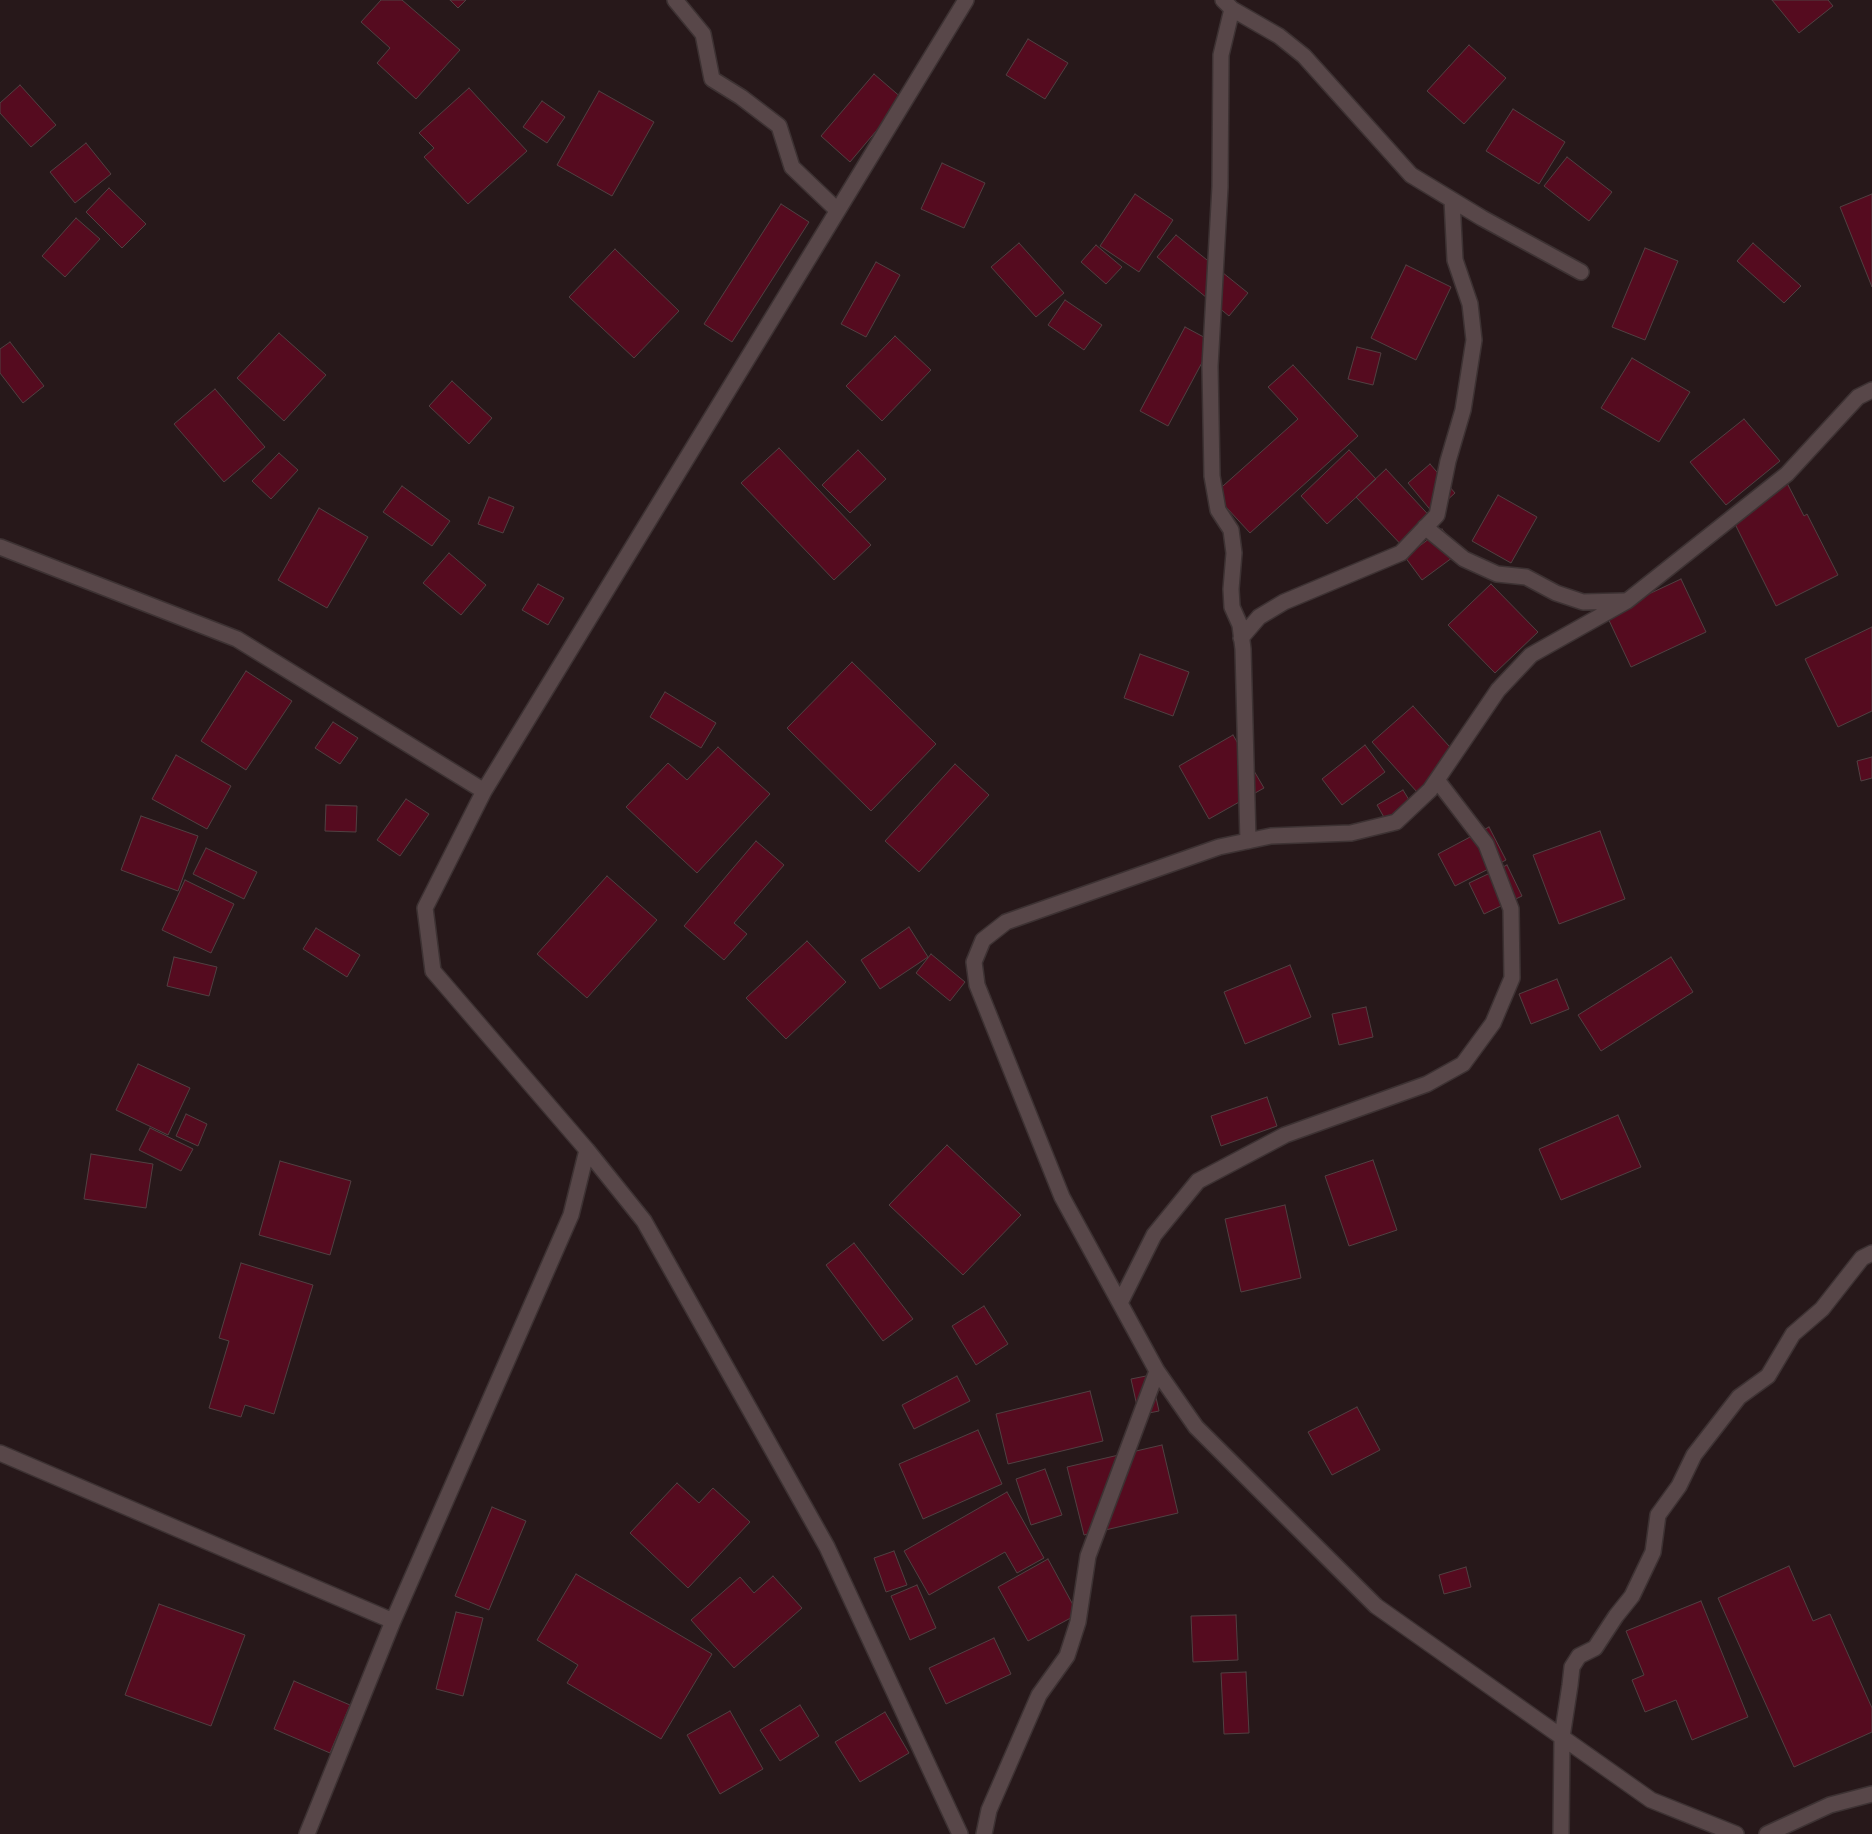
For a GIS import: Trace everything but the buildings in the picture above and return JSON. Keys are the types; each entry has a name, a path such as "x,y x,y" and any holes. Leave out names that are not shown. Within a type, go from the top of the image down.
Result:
{"street":[{"path":"675,0 702,34 712,79 742,97 779,126 792,167 837,210"},
{"path":"960,1834 827,1547 644,1221 587,1150 433,972 425,908 484,791 966,0"},
{"path":"1248,841 1242,638 1240,625 1232,607 1231,589 1234,553 1231,530 1218,510 1212,476 1210,366 1220,186 1221,55 1227,4 1279,36 1304,56 1411,175 1482,218 1581,272"},
{"path":"1242,638 1259,617 1284,602 1401,553 1437,515 1448,461 1462,410 1474,340 1470,304 1455,260 1452,200"},
{"path":"1736,1834 1651,1800 1376,1606 1196,1427 1157,1371 1062,1197 976,986 974,962 983,940 1006,922 1219,848 1271,836 1350,833 1396,822 1430,790 1498,690 1531,655 1627,601 1786,474 1858,397 1872,390"},
{"path":"1425,527 1464,558 1497,574 1526,578 1556,593 1582,602 1627,601"},
{"path":"0,547 237,639 484,791"},
{"path":"1120,1303 1154,1235 1198,1181 1285,1134 1427,1084 1462,1064 1493,1023 1512,978 1511,908 1486,844 1437,780"},
{"path":"307,1834 392,1621 571,1214 587,1150"},
{"path":"1561,1834 1562,1737 1572,1667 1580,1656 1595,1648 1632,1596 1653,1552 1658,1515 1679,1486 1694,1455 1739,1397 1768,1376 1793,1334 1822,1309 1862,1258 1872,1253"},
{"path":"984,1834 989,1810 1039,1695 1067,1656 1078,1622 1088,1556 1157,1371"},
{"path":"0,1453 392,1621"},
{"path":"1767,1834 1830,1805 1872,1794"}]}
